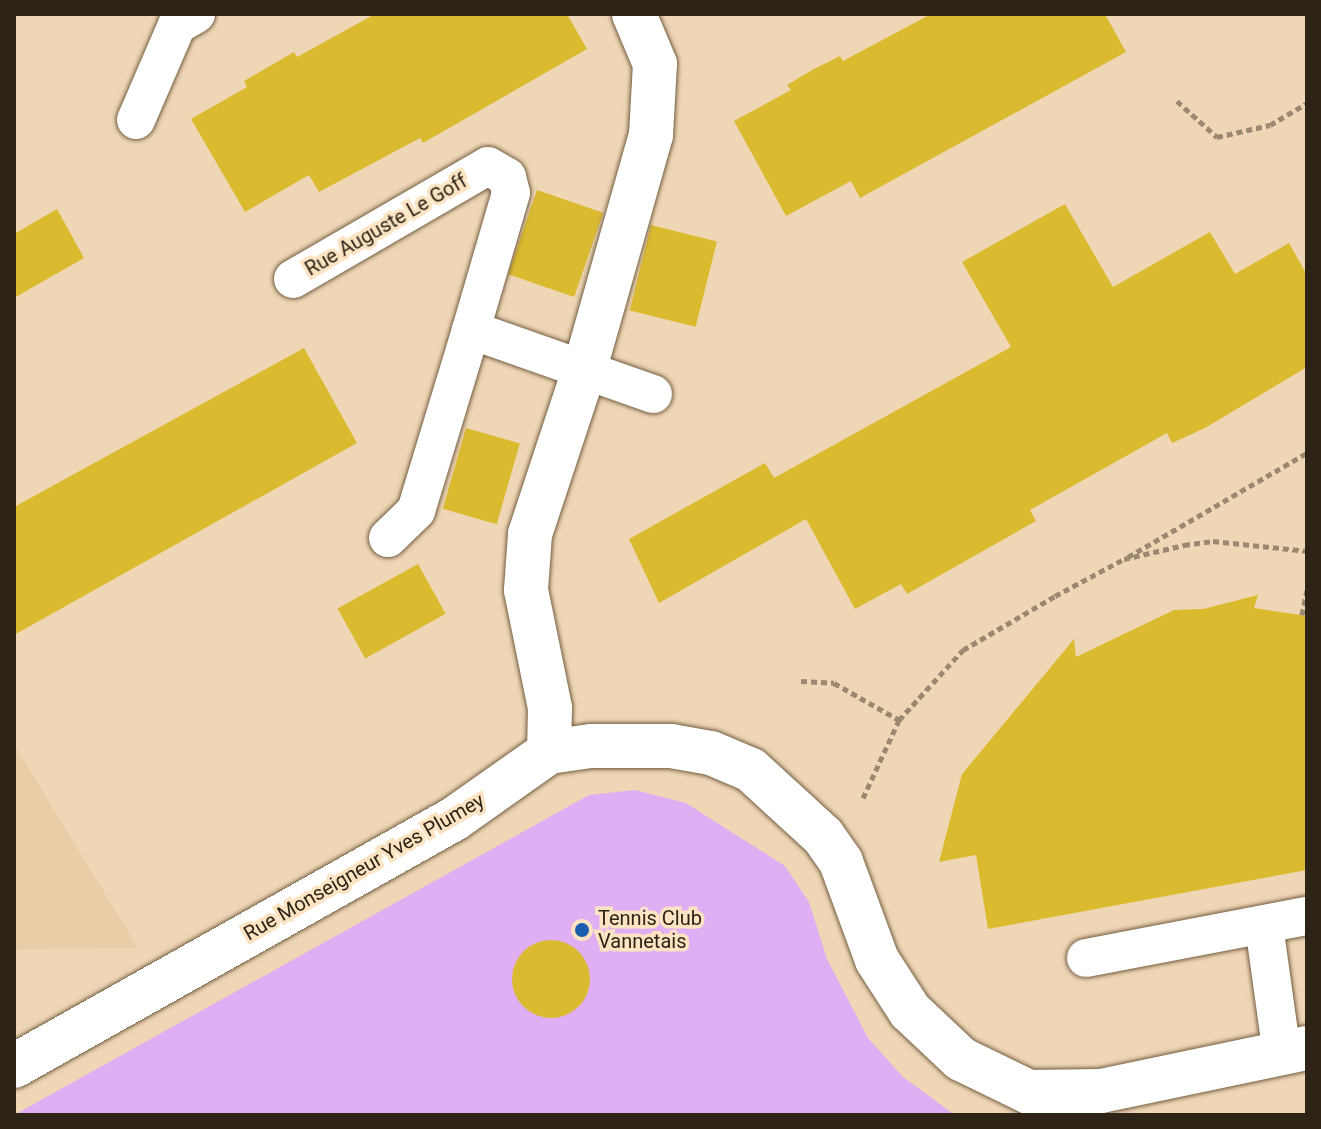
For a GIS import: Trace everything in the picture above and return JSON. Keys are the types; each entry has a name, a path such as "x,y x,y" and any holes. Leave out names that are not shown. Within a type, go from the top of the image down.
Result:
{"street":[{"path":"549,752 550,708 526,590 530,534 585,368 651,135 656,99 655,64 634,14"},
{"name":"Rue Monseigneur Yves Plumey","path":"14,1066 454,819 549,752 591,746 671,746 711,753 751,770 823,836 841,862 877,960 910,1011 961,1059 1029,1092 1101,1091 1294,1051"}],"lane":[{"path":"136,120 177,25 196,14"},
{"name":"Rue Auguste Le Goff","path":"293,279 488,166 507,177 511,193 416,511 388,538"},
{"path":"471,330 653,394"},
{"path":"1086,958 1307,916"},
{"name":"Rue Monseigneur Yves Plumey","path":"1264,925 1294,1051"}],"path":[{"path":"1177,101 1217,137 1270,125 1307,103"},
{"path":"857,810 899,720 963,650 1307,453"},
{"path":"1124,559 1213,541 1307,551"},
{"path":"1302,615 1307,590"},
{"path":"801,681 834,683 899,720"}],"shaded area":[{"path":"14,744 138,948 14,949"},
{"name":"Tennis Club Vannetais","path":"635,790 686,803 785,866 809,902 827,959 868,1038 903,1077 955,1115 14,1115 589,795"}],"building":[{"path":"375,14 567,14 587,49 423,143 420,138 319,192 309,175 245,212 191,119 247,87 244,81 294,52 297,57"},
{"path":"931,14 1105,14 1126,52 860,198 851,181 786,216 734,121 791,90 787,85 812,70 840,56 843,61"},
{"path":"537,190 603,213 574,297 508,274"},
{"path":"1065,204 1113,287 1210,232 1235,274 1289,243 1307,275 1307,367 1205,428 1172,443 1167,433 1030,510 1036,521 907,594 901,584 855,609 806,519 659,603 629,539 765,463 774,478 1011,347 962,262"},
{"path":"57,209 84,258 14,298 14,234"},
{"path":"651,225 717,241 696,327 630,310"},
{"path":"304,348 357,443 14,635 14,507"},
{"path":"466,428 520,443 497,524 443,509"},
{"path":"418,564 446,614 365,658 338,609"},
{"path":"1258,595 1254,608 1307,616 1307,870 988,929 976,855 939,862 962,774 1074,639 1076,657 1174,610 1203,609"},
{"path":"551,940 566,943 579,951 587,964 590,979 587,994 579,1007 566,1015 551,1018 536,1015 523,1007 515,994 512,979 515,964 523,951 536,943"}],"place":[{"name":"Tennis Club Vannetais","path":"582,930"}]}
